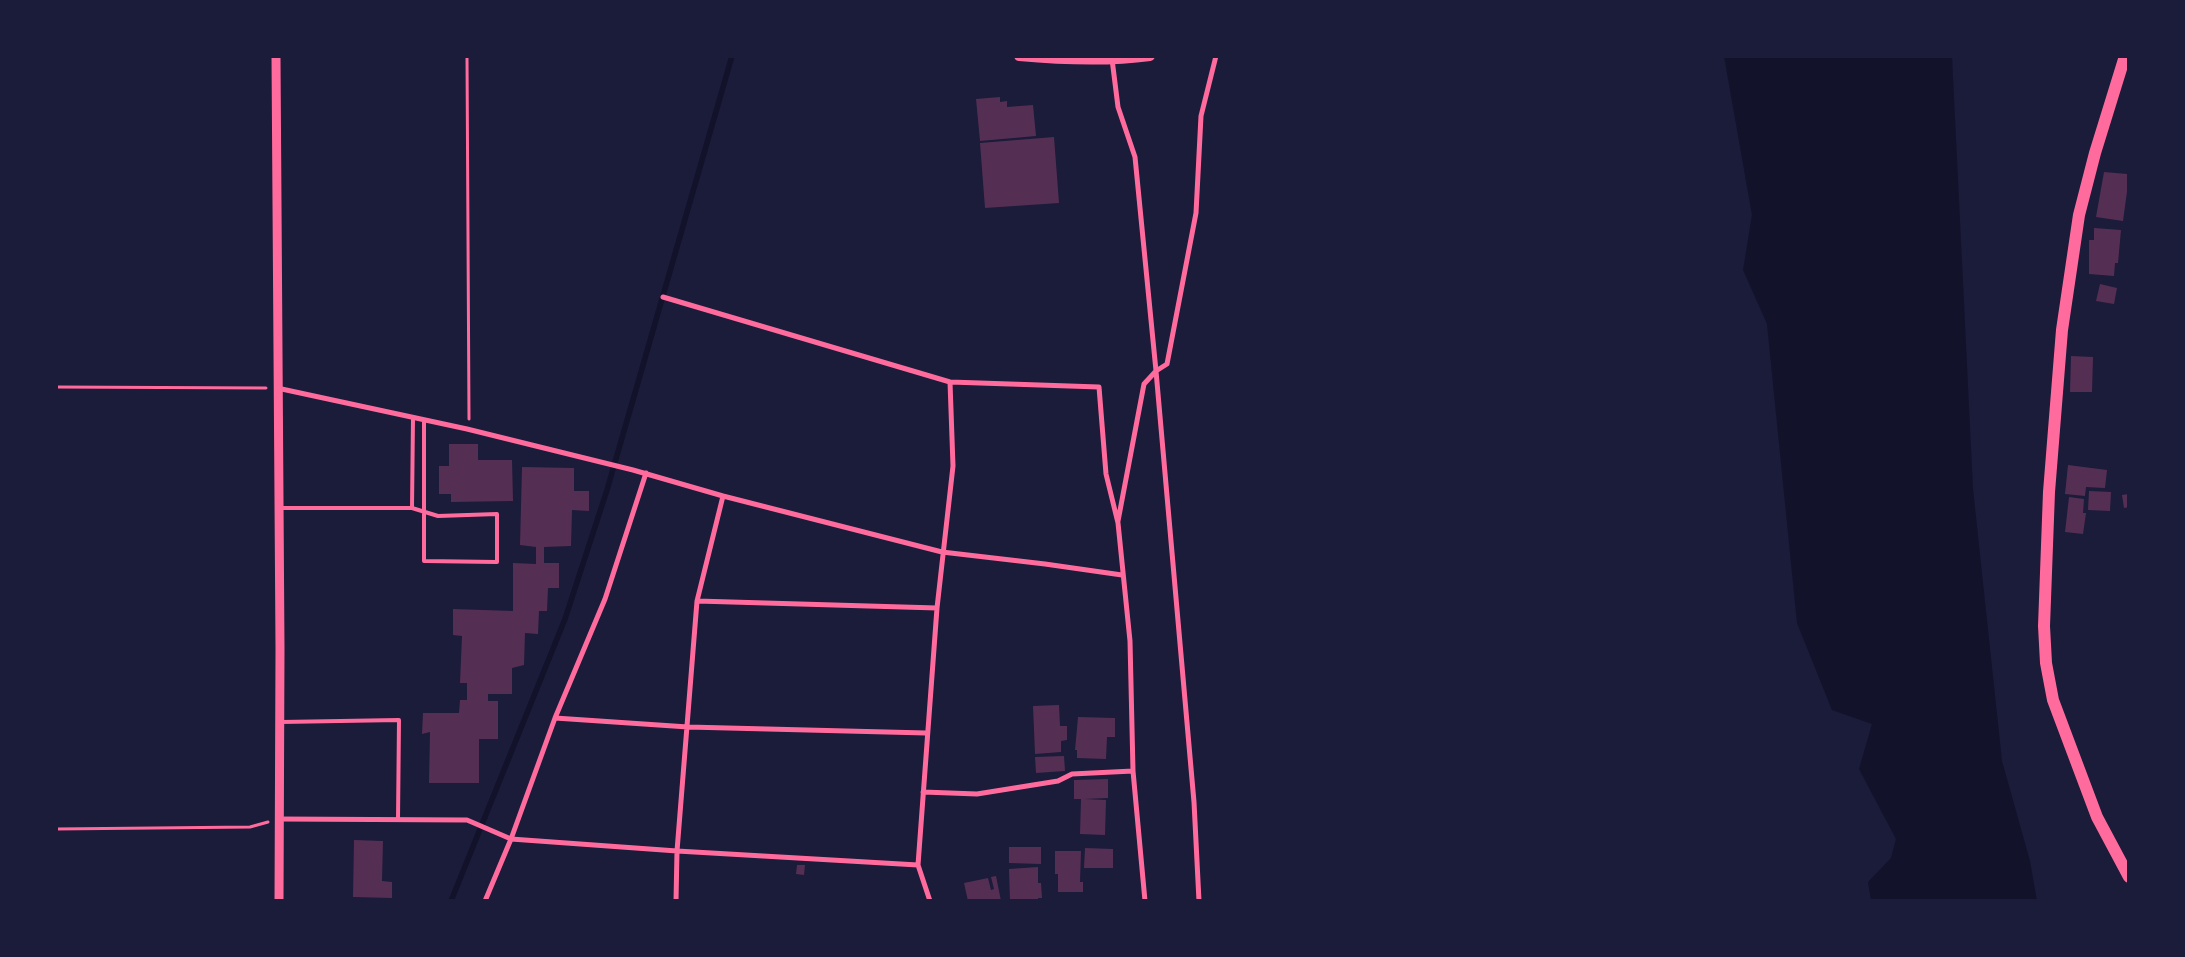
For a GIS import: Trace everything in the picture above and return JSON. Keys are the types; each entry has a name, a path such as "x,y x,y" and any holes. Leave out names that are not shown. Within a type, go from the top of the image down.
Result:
{"main road":[{"path":"1019,56 1068,61 1145,57"},
{"path":"2125,56 2095,153 2079,215 2062,330 2049,492 2044,626 2046,663 2053,700 2097,817 2129,877"}],"street":[{"path":"276,56 280,722 279,901"},
{"path":"1118,523 1144,384 1156,371 1166,364 1196,213 1201,116 1216,56"},
{"path":"1112,58 1118,108 1135,157 1194,802 1199,901"},
{"path":"663,297 950,382 1099,386 1106,474 1118,523 1130,641 1133,770 1145,901"},
{"path":"930,901 918,865 926,733 942,552 953,466 950,382"},
{"path":"277,388 467,429 646,473 723,496 942,552 1045,564 1122,576"},
{"path":"485,901 511,839 555,718 605,599 646,473"},
{"path":"676,901 677,851 698,601 723,496"},
{"path":"698,601 937,608"},
{"path":"555,718 688,727 926,733"},
{"path":"923,792 977,794 1058,781 1072,774 1133,770"},
{"path":"279,819 467,820 511,839 918,865"}],"lane":[{"path":"412,508 413,418"},
{"path":"279,508 412,508 425,512 438,516 497,514 497,562 424,561 425,512 424,420"},
{"path":"280,722 399,720 398,820"}],"path":[{"path":"467,56 469,417 467,429"},
{"path":"56,387 277,388"},
{"path":"56,829 250,827 279,819"}],"shaded area":[{"path":"1724,56 1952,56 1973,489 2002,761 2030,861 2037,901 1871,901 1868,882 1891,858 1896,839 1859,769 1872,724 1832,710 1797,623 1767,324 1743,270 1752,215"}],"building":[{"path":"1000,97 1000,102 1007,101 1007,107 1033,105 1036,136 980,141 976,99"},
{"path":"1054,137 1059,203 985,208 980,143"},
{"path":"2104,172 2127,174 2127,177 2129,177 2123,221 2096,217"},
{"path":"2094,228 2121,230 2118,263 2115,263 2114,276 2089,274 2089,240 2094,240"},
{"path":"2100,284 2117,288 2114,304 2096,301"},
{"path":"2071,356 2093,357 2092,392 2070,392"},
{"path":"449,444 478,444 478,460 512,460 513,501 451,502 451,494 439,494 439,466 449,466"},
{"path":"2068,465 2107,470 2105,488 2086,487 2085,496 2065,494"},
{"path":"522,467 574,468 574,491 589,491 589,511 572,510 571,546 544,547 544,563 559,563 559,588 548,588 547,611 539,611 538,634 525,633 524,665 512,668 512,694 488,694 488,701 498,701 498,739 479,739 479,783 429,783 430,732 422,734 423,713 459,713 460,700 467,700 467,683 460,683 462,636 453,635 453,609 513,611 513,563 536,564 536,547 520,545"},
{"path":"2089,491 2111,492 2110,511 2088,510"},
{"path":"2129,494 2129,507 2124,508 2122,495"},
{"path":"2069,497 2084,499 2083,513 2086,513 2083,534 2065,532"},
{"path":"1059,705 1060,726 1067,726 1067,740 1061,741 1061,752 1035,754 1033,706"},
{"path":"1078,717 1115,718 1115,737 1107,737 1106,759 1077,758 1077,750 1075,750"},
{"path":"1064,756 1065,771 1036,773 1035,757"},
{"path":"1108,779 1108,798 1084,799 1106,800 1105,835 1080,834 1081,799 1074,799 1074,780"},
{"path":"354,840 383,841 382,881 392,882 392,898 353,897"},
{"path":"1009,847 1041,847 1041,864 1009,863"},
{"path":"1085,848 1113,849 1113,868 1084,868"},
{"path":"1055,851 1081,851 1080,882 1083,882 1083,892 1058,892 1058,874 1055,874"},
{"path":"797,865 805,865 804,875 796,874"},
{"path":"1038,867 1038,883 1041,883 1042,898 1038,898 1038,901 1010,901 1009,869"},
{"path":"996,876 1001,901 968,901 964,883 988,878 991,890 994,889 991,877"}],"waterway":[{"path":"451,901 565,619 607,490 732,56"}]}
